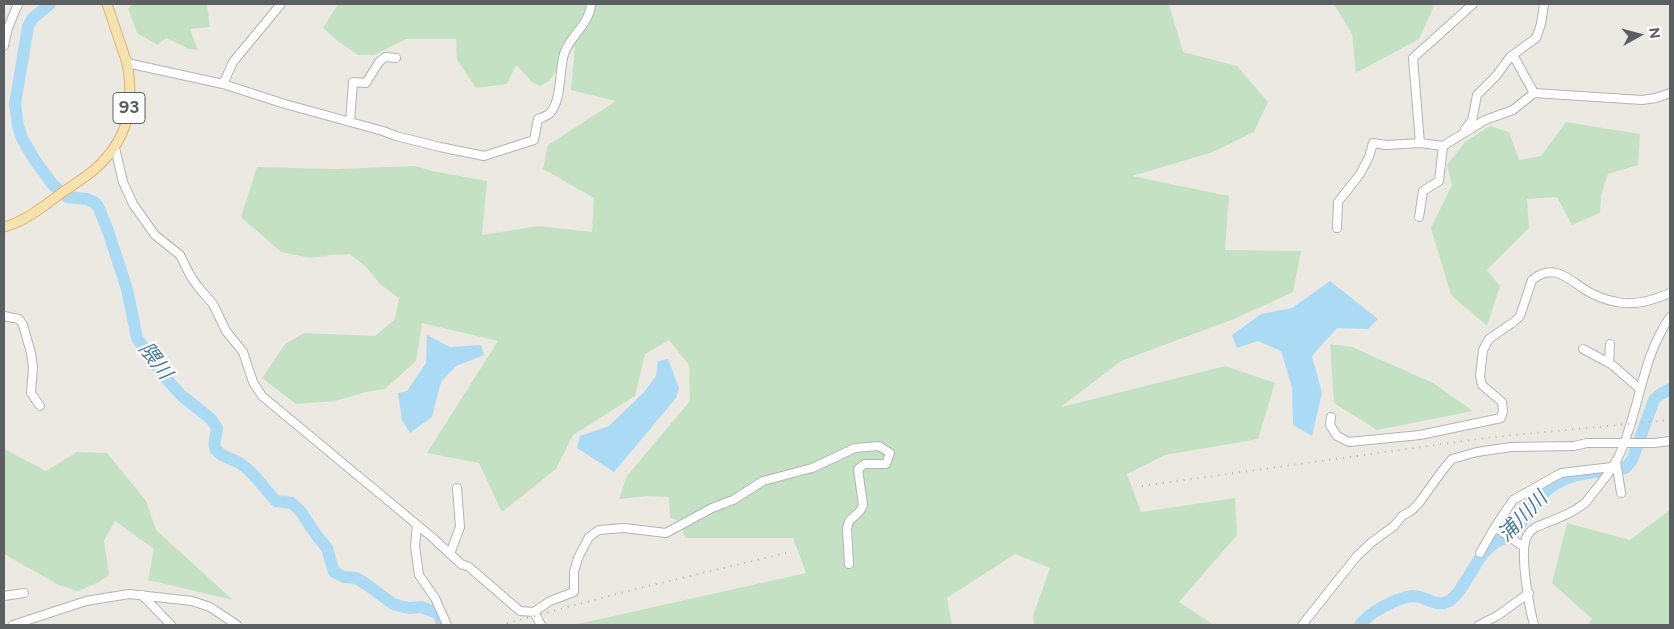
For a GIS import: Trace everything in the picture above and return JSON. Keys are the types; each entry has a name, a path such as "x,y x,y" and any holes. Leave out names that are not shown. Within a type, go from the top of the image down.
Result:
{"main road":[{"name":"93","path":"4,227 28,217 93,170 115,148 123,131 128,114 130,89 127,63 107,4"}],"street":[{"path":"4,46 8,28 18,4"},
{"path":"223,84 233,62 282,4"},
{"path":"127,63 223,84 285,104 440,148 484,156 534,140 538,119 549,114 556,104 564,54 571,40 589,17 590,4"},
{"path":"1420,143 1413,58 1473,4"},
{"path":"1460,135 1472,121 1478,95 1513,55 1536,38 1541,24 1544,4"},
{"path":"1513,55 1534,92"},
{"path":"350,122 353,82 366,83 379,62 385,57 396,58"},
{"path":"1337,228 1338,202 1360,174 1373,143 1386,145 1420,143 1443,146 1486,120 1513,110 1534,92 1642,100 1670,93"},
{"path":"1419,217 1423,191 1439,181 1443,146"},
{"path":"115,148 122,182 133,204 155,235 180,255 191,277 213,304 226,331 243,352 253,382 262,396 461,564 474,572 520,611 534,612 550,601 574,592 574,572 578,558 590,537 599,530 624,528 666,533 712,508 733,500 763,481 812,468 855,448 879,446 890,453 886,464 865,464 858,469 864,504 860,511 848,521 849,564"},
{"path":"1331,416 1330,425 1338,436 1349,442 1420,435 1501,418 1503,411 1502,402 1482,385 1480,376 1483,350 1489,339 1520,316 1532,280 1544,273 1557,272 1566,276 1585,290 1618,303 1646,302 1670,293"},
{"path":"4,316 19,319 23,325 33,367 31,393 40,406"},
{"path":"1534,625 1528,593 1524,548 1527,536 1530,530 1586,502 1614,464 1624,443 1652,351 1670,317"},
{"path":"1609,363 1610,344"},
{"path":"1583,349 1609,363 1640,389"},
{"path":"1302,625 1358,556 1419,503 1452,459 1477,452 1510,447 1670,441"},
{"path":"1614,464 1620,493"},
{"path":"1480,553 1513,500 1561,473 1614,464"},
{"path":"450,554 460,527 456,488"},
{"path":"417,525 415,546 419,575 435,598 447,625"},
{"path":"1496,527 1524,548"},
{"path":"4,596 24,593"},
{"path":"1479,625 1497,616 1528,593"},
{"path":"13,625 86,601 118,595 142,595 192,601 210,607 236,625"},
{"path":"142,595 171,625"},
{"path":"534,612 542,625"}],"green space":[{"path":"132,4 207,4 210,27 190,29 198,50 189,49 166,38 158,45 137,33 128,9"},
{"path":"338,4 1169,4 1183,52 1237,66 1268,102 1254,132 1213,152 1132,176 1229,196 1225,250 1301,251 1293,292 1234,319 1121,361 1061,407 1225,366 1275,383 1258,439 1165,455 1127,474 1141,512 1235,498 1237,535 1179,602 1214,625 1034,625 1033,616 1050,568 1015,554 947,598 952,625 573,625 806,573 793,538 685,538 680,521 670,518 669,497 647,496 619,499 627,476 690,401 689,365 669,340 645,354 635,396 573,435 556,469 502,512 479,463 427,453 498,341 422,323 416,361 385,389 366,392 335,401 296,404 262,378 285,344 304,333 375,336 395,319 399,298 381,285 366,267 350,254 311,258 281,252 241,217 257,167 335,169 415,166 487,181 482,235 538,226 592,232 594,198 543,169 548,145 616,101 571,90 575,46 549,81 540,86 532,82 516,65 507,84 476,88 457,60 456,39 406,39 374,55 358,55 323,28"},
{"path":"1334,4 1435,4 1419,39 1356,73 1352,34"},
{"path":"1566,122 1640,134 1638,165 1608,174 1601,196 1600,213 1572,225 1557,197 1527,199 1529,228 1487,270 1500,286 1487,326 1451,295 1431,228 1452,185 1447,165 1465,142 1490,126 1509,132 1519,160 1541,156"},
{"path":"1330,344 1352,347 1433,383 1473,411 1377,430 1334,403"},
{"path":"4,449 46,471 77,452 107,453 146,501 156,530 233,600 148,580 154,549 115,521 104,541 109,575 99,582 78,591 59,585 4,554"},
{"path":"1670,510 1670,625 1588,625 1592,619 1552,583 1567,523 1630,540"}],"water":[{"path":"1330,281 1378,319 1368,329 1337,328 1312,356 1322,393 1312,436 1293,425 1292,387 1281,351 1258,341 1237,348 1232,335 1261,314 1292,308"},
{"path":"427,335 450,347 481,345 484,355 456,366 441,382 432,417 410,433 402,420 398,393 407,391 426,363"},
{"path":"668,359 679,388 676,398 614,472 577,448 580,436 609,426 644,392 656,376 658,361"}],"waterway":[{"name":"隈川","path":"50,4 32,19 28,27 15,104 18,126 22,138 34,159 53,185 67,197 87,199 98,206 127,289 137,338 163,375 181,395 211,419 217,428 214,443 217,451 246,468 276,501 292,503 301,512 327,548 334,572 344,577 356,578 393,604 408,608 422,607 439,614 442,625"},
{"name":"浦川川","path":"1360,625 1376,611 1392,602 1407,597 1413,596 1440,603 1449,601 1462,588 1484,553 1494,544 1513,533 1543,494 1551,487 1560,481 1581,474 1625,468 1632,460 1654,400 1670,389"}],"railway":[{"path":"1142,486 1493,437 1670,420"},
{"path":"500,625 632,590 790,552"}]}
